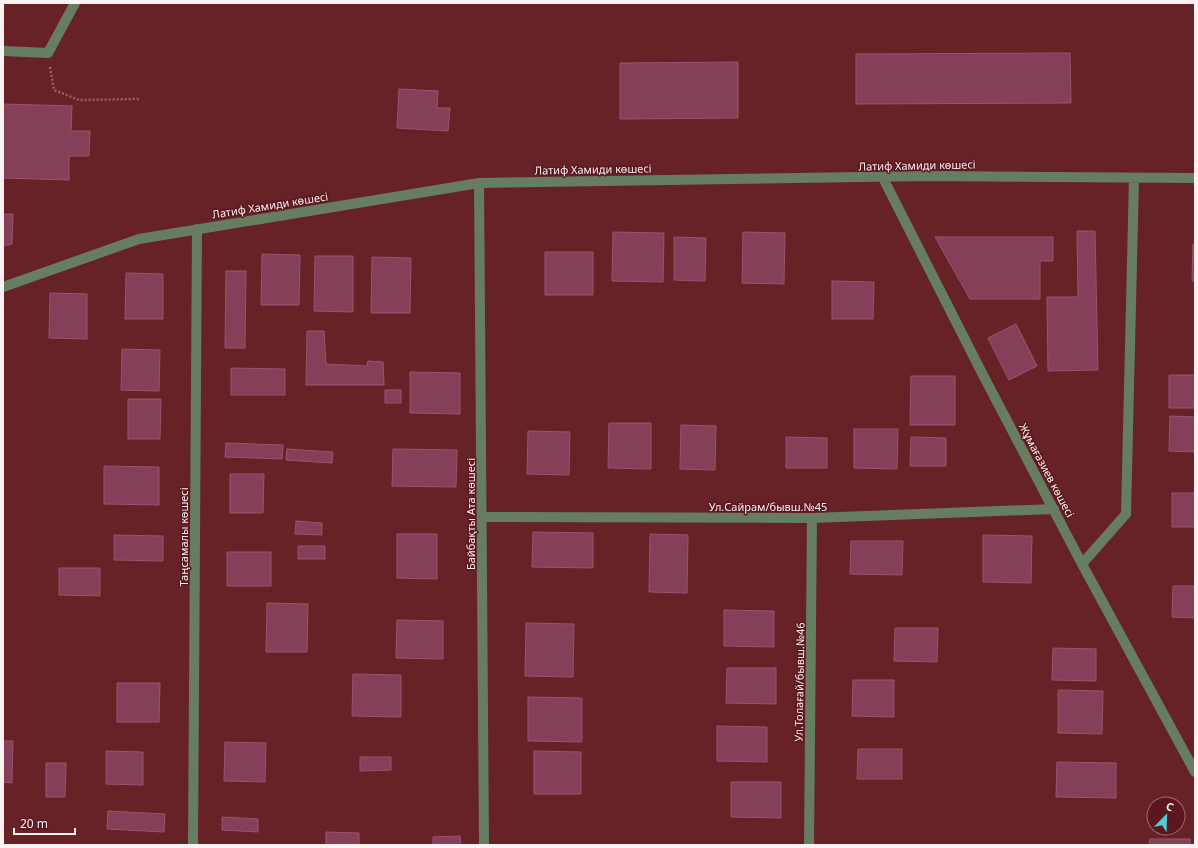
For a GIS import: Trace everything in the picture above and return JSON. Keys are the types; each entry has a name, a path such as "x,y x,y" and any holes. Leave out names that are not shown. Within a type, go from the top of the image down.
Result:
{"street":[{"path":"3,51 48,53 75,3"},
{"name":"Латиф Хамиди көшесі","path":"3,286 139,240 197,229 479,183 883,178 927,176 1195,178"},
{"name":"Жұмағазиев көшесі","path":"883,178 983,375 1082,564 1195,772"},
{"path":"1082,564 1126,514 1134,178"},
{"name":"Байбақты Ата көшесі","path":"479,183 484,845"},
{"name":"Таңсамалы көшесі","path":"193,845 197,229"},
{"name":"Ул.Сайрам/бывш.№45","path":"482,517 812,518 1054,510"},
{"name":"Ул.Толағай/бывш.№46","path":"809,845 812,518"}],"path":[{"path":"48,53 54,90 79,100 140,99"}],"building":[{"path":"1070,53 1071,103 856,104 856,54"},
{"path":"738,62 738,118 620,119 620,63"},
{"path":"399,89 438,91 437,108 450,108 448,131 397,128"},
{"path":"3,104 72,106 71,131 90,131 89,156 69,156 69,180 3,178"},
{"path":"3,214 13,214 12,244 3,246"},
{"path":"1077,231 1095,231 1098,370 1048,371 1047,297 1078,297"},
{"path":"613,232 664,233 663,282 612,281"},
{"path":"743,232 785,233 784,284 742,283"},
{"path":"674,237 706,238 705,281 674,280"},
{"path":"935,237 1053,237 1053,261 1040,261 1040,299 970,299"},
{"path":"1193,244 1195,244 1195,281 1192,281"},
{"path":"545,252 593,252 593,295 545,295"},
{"path":"262,254 300,255 299,305 261,305"},
{"path":"315,256 353,256 353,312 314,311"},
{"path":"372,257 411,258 410,313 371,313"},
{"path":"226,271 246,271 245,348 225,348"},
{"path":"126,273 163,274 163,319 125,319"},
{"path":"832,281 874,282 873,319 832,319"},
{"path":"50,293 87,294 87,339 49,338"},
{"path":"1016,324 1037,366 1009,380 988,338"},
{"path":"307,331 324,331 326,364 367,366 368,361 383,362 384,385 306,385"},
{"path":"122,349 160,350 159,391 121,390"},
{"path":"231,368 285,369 285,395 231,395"},
{"path":"410,372 460,373 460,414 410,413"},
{"path":"1169,375 1195,375 1195,408 1169,408"},
{"path":"911,376 955,376 955,425 910,425"},
{"path":"385,390 401,390 401,403 385,403"},
{"path":"128,399 161,399 160,439 128,439"},
{"path":"1170,416 1195,417 1195,452 1169,451"},
{"path":"609,423 651,423 651,469 608,468"},
{"path":"681,425 716,426 715,470 680,469"},
{"path":"854,429 898,429 897,469 854,468"},
{"path":"528,431 570,432 569,475 527,474"},
{"path":"786,437 827,438 827,468 786,468"},
{"path":"911,437 946,438 946,466 910,466"},
{"path":"226,443 283,445 282,459 225,457"},
{"path":"287,449 333,452 332,463 286,460"},
{"path":"393,449 457,450 456,487 392,486"},
{"path":"104,466 159,467 159,505 104,504"},
{"path":"230,474 264,474 263,513 230,513"},
{"path":"1172,493 1195,493 1195,527 1172,527"},
{"path":"296,521 322,523 322,535 295,534"},
{"path":"533,532 593,533 593,568 532,567"},
{"path":"397,534 437,534 437,579 397,578"},
{"path":"650,534 688,535 687,593 649,592"},
{"path":"114,535 163,536 163,561 114,560"},
{"path":"983,535 1032,536 1031,583 983,582"},
{"path":"851,541 903,541 902,575 850,574"},
{"path":"298,546 325,546 325,559 298,559"},
{"path":"227,552 271,552 271,586 227,586"},
{"path":"59,568 100,568 100,596 59,595"},
{"path":"1173,586 1195,586 1195,618 1172,617"},
{"path":"267,603 308,604 307,652 266,652"},
{"path":"724,610 774,611 774,647 724,646"},
{"path":"397,620 443,621 443,659 396,658"},
{"path":"526,623 574,624 573,677 525,676"},
{"path":"895,628 938,628 937,662 894,661"},
{"path":"1053,648 1096,649 1096,681 1052,680"},
{"path":"727,668 776,668 776,704 726,703"},
{"path":"353,674 401,675 401,717 352,716"},
{"path":"853,680 894,680 894,717 852,716"},
{"path":"117,683 160,683 159,722 117,722"},
{"path":"1058,690 1103,691 1102,734 1058,733"},
{"path":"528,697 582,698 582,742 528,741"},
{"path":"717,726 767,727 767,762 717,761"},
{"path":"3,741 13,741 12,783 3,782"},
{"path":"225,742 266,743 265,782 224,781"},
{"path":"858,749 902,749 902,779 857,779"},
{"path":"106,751 143,752 143,785 106,784"},
{"path":"534,751 581,752 581,794 534,794"},
{"path":"360,757 391,757 391,770 360,771"},
{"path":"1057,762 1116,763 1116,798 1056,797"},
{"path":"46,763 66,763 65,797 46,797"},
{"path":"731,782 781,782 781,818 731,817"},
{"path":"108,811 165,814 164,832 107,829"},
{"path":"222,817 258,819 258,832 222,830"},
{"path":"326,832 359,833 359,845 326,845"},
{"path":"460,836 461,845 433,845 433,837"},
{"path":"1150,839 1190,839 1190,845 1149,845"}]}
